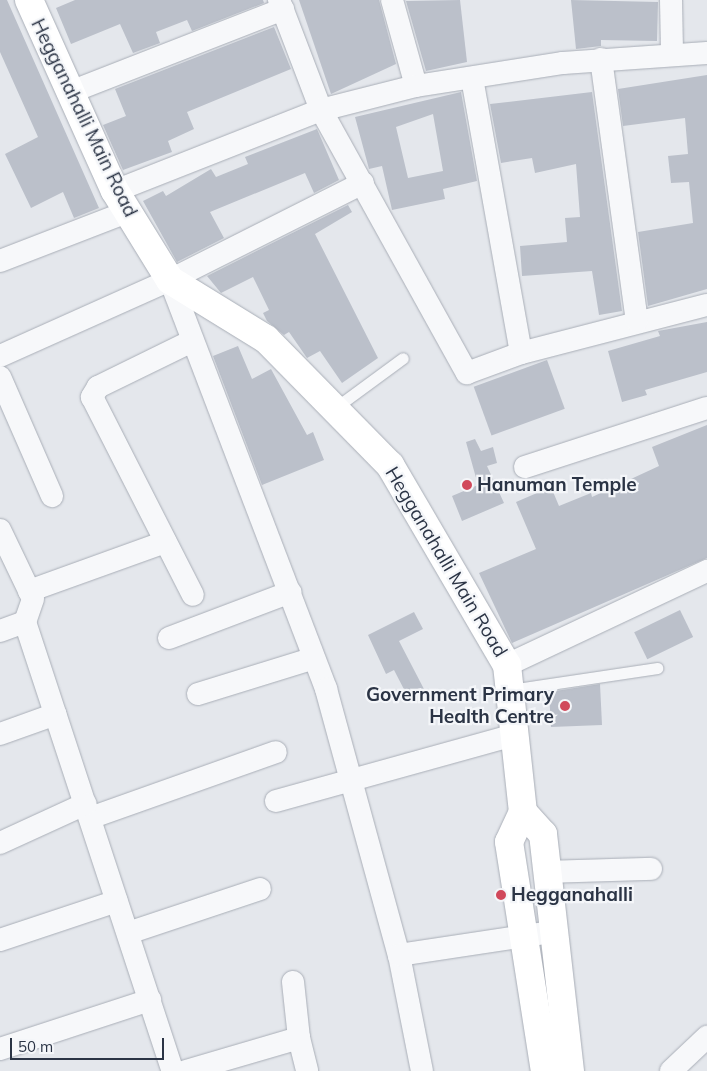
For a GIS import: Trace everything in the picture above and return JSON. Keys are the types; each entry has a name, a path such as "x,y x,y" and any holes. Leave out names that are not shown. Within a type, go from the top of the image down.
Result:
{"main road":[{"name":"Hegganahalli Main Road","path":"35,2 68,93 121,202 170,280 266,340 390,465 508,677 523,812"},
{"path":"545,1071 509,842 523,812 543,834 551,932 570,1071"}],"street":[{"path":"392,0 416,86"},
{"path":"671,0 672,52"},
{"path":"68,93 281,4 321,110 467,373 521,353 637,321 707,305"},
{"path":"0,261 121,202 321,110 416,86 601,59 672,52 707,53"},
{"path":"601,59 637,321"},
{"path":"472,78 521,353"},
{"path":"0,356 170,280 363,183"},
{"path":"170,280 192,341 291,592 314,658 351,781 399,955 422,1071"},
{"path":"192,341 98,387 92,397 193,595"},
{"path":"0,377 52,496"},
{"path":"525,466 707,408"},
{"path":"0,530 33,599 26,622 173,1071"},
{"path":"29,591 166,542"},
{"path":"508,677 707,570"},
{"path":"169,638 291,592"},
{"path":"0,631 26,622"},
{"path":"198,694 314,658"},
{"path":"0,734 56,714"},
{"path":"276,801 514,736"},
{"path":"0,843 88,811 276,752"},
{"path":"546,872 651,869"},
{"path":"128,934 260,889"},
{"path":"0,940 117,901"},
{"path":"399,955 551,932"},
{"path":"294,982 299,1038 307,1071"},
{"path":"0,1048 150,1000"},
{"path":"671,1071 707,1037"},
{"path":"186,1071 299,1038"}],"lane":[{"path":"335,408 403,358"},
{"path":"508,677 657,668"}],"building":[{"path":"0,0 7,0 99,208 74,218 63,192 31,208 5,154 38,137 0,52"},
{"path":"75,0 263,0 264,3 192,31 187,20 156,32 160,43 133,53 120,24 71,44 56,8"},
{"path":"299,0 379,0 396,64 331,94"},
{"path":"460,0 467,62 426,71 406,1"},
{"path":"571,0 658,2 657,41 601,40 601,46 576,49"},
{"path":"274,27 291,69 187,112 194,129 168,141 172,152 123,170 103,125 126,116 115,89"},
{"path":"707,75 707,289 648,306 638,232 693,223 689,182 671,183 668,156 688,154 685,118 623,126 618,89"},
{"path":"461,92 477,181 443,189 445,199 392,210 382,166 369,169 355,117","holes":["433,114 443,171 408,178 396,127"]},
{"path":"592,92 622,311 599,315 592,271 522,276 520,246 567,242 565,218 580,217 576,164 535,173 532,158 501,163 490,104"},
{"path":"317,129 339,180 314,193 305,173 210,212 224,238 177,262 143,201 163,191 166,196 211,169 216,177 248,164 245,157"},
{"path":"348,205 352,212 315,234 378,358 342,383 320,351 307,358 289,332 284,335 267,321 263,313 269,310 253,277 221,293 207,276"},
{"path":"707,322 707,372 645,390 647,395 622,402 608,351 660,336 658,331"},
{"path":"238,346 252,379 271,369 307,435 313,432 324,460 262,485 213,356"},
{"path":"547,360 565,409 491,436 474,387"},
{"path":"707,425 707,558 512,643 479,573 536,549 516,502 551,487 559,506 591,493 592,497 659,466 652,447"},
{"path":"475,439 481,451 493,447 497,463 487,466 504,503 462,521 452,496 478,485 466,442"},
{"path":"680,610 693,637 647,659 634,632"},
{"path":"414,612 423,629 399,641 425,691 409,699 394,670 386,674 368,635"},
{"path":"600,684 602,725 551,727 549,692"}],"place":[{"name":"Hanuman Temple","path":"467,485"},
{"name":"Government Primary Health Centre","path":"565,706"},
{"name":"Hegganahalli","path":"501,895"}]}
